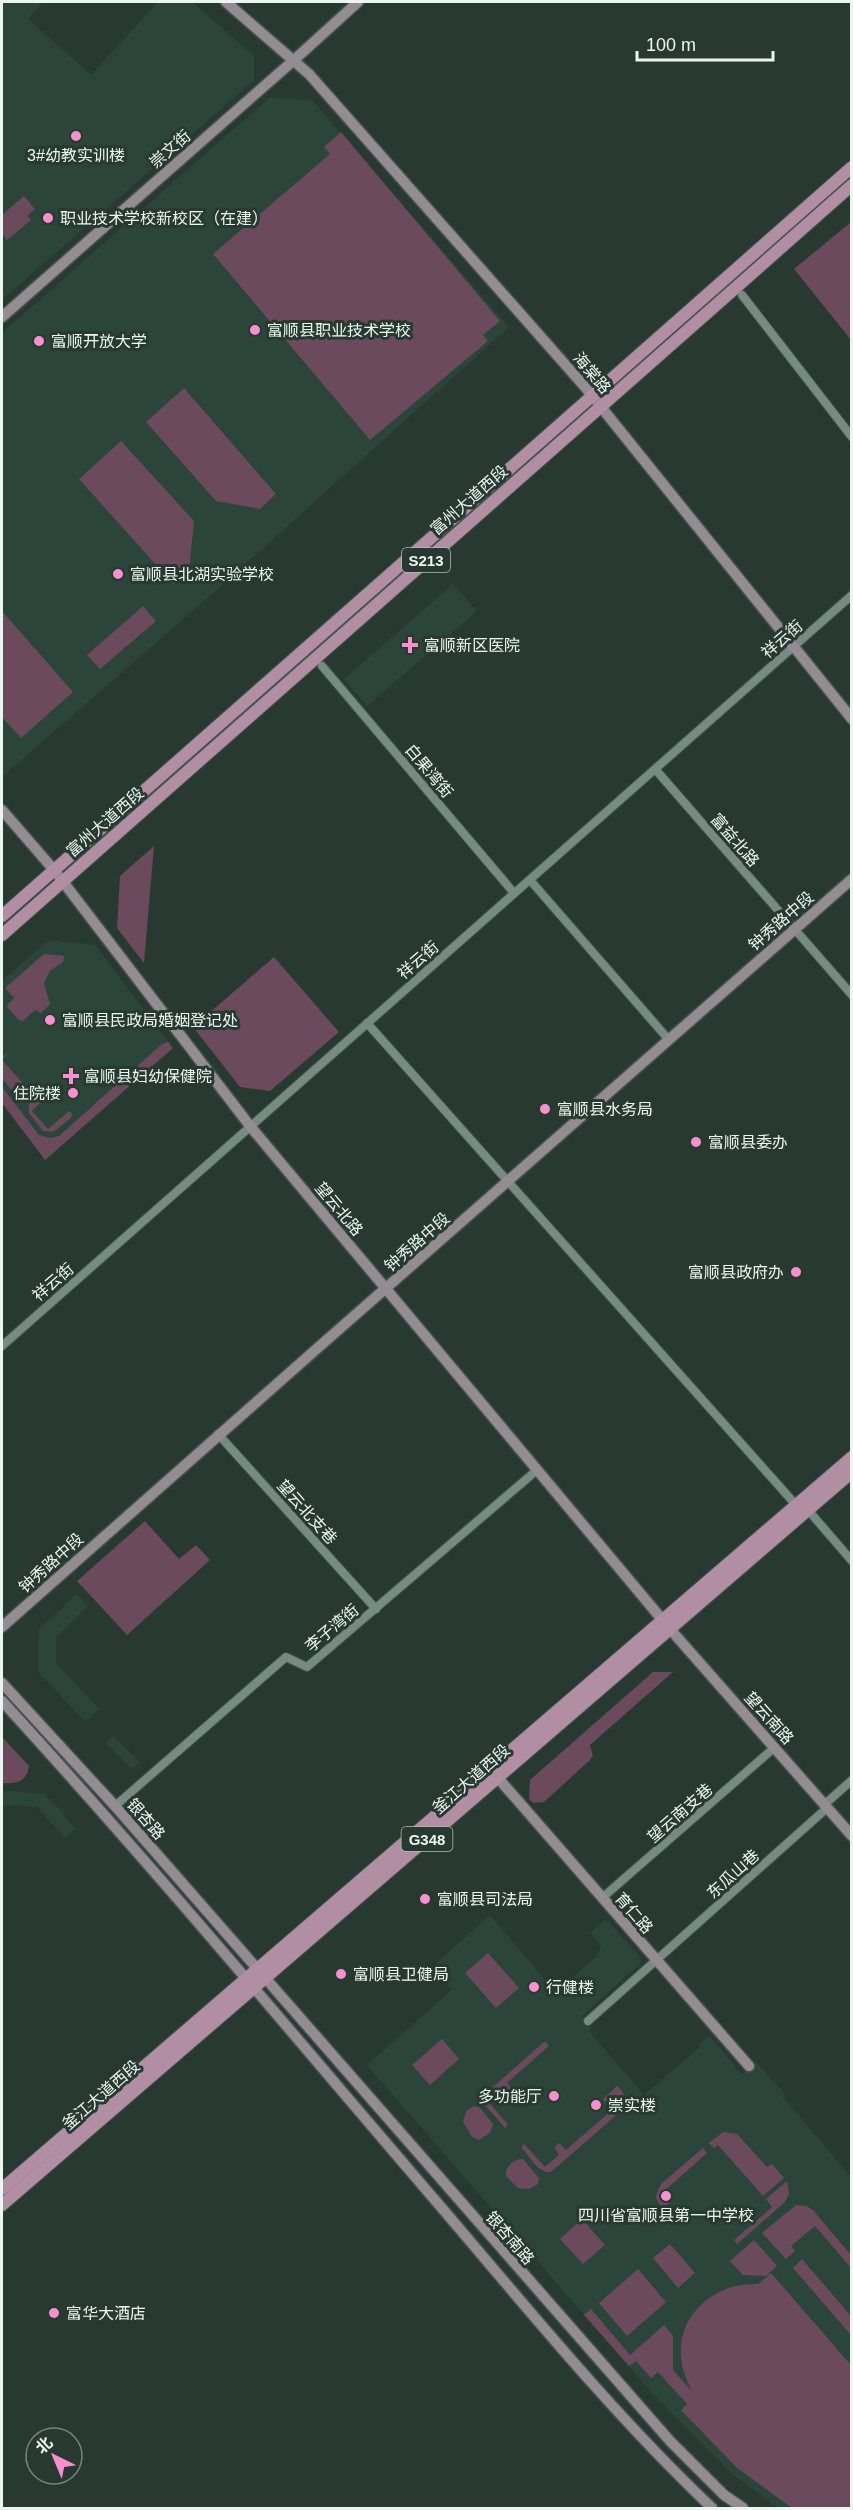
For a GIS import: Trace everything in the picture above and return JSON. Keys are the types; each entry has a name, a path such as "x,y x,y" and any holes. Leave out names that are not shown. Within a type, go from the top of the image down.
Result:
{"main road":[{"name":"富州大道西段","path":"2,916 852,166"},
{"name":"富州大道西段","path":"2,935 852,185"},
{"name":"釜江大道西段","path":"2,2188 498,1778 796,1505 852,1457"},
{"name":"釜江大道西段","path":"260,1974 666,1625 852,1472"},
{"name":"釜江大道西段","path":"2,2205 249,1983"}],"street":[{"name":"海棠路","path":"226,2 294,60 592,396 792,648 852,719"},
{"name":"崇文街","path":"2,317 358,2"},
{"path":"742,295 852,437"},
{"name":"祥云街","path":"2,1346 852,595"},
{"name":"白果湾街","path":"322,666 514,893"},
{"name":"富益北路","path":"655,769 852,995"},
{"name":"望云北路","path":"2,810 63,881 250,1126 666,1625"},
{"path":"530,879 669,1040"},
{"name":"钟秀路中段","path":"2,1627 218,1434 852,879"},
{"path":"367,1023 796,1505"},
{"name":"望云北支巷","path":"218,1434 376,1609"},
{"name":"李子湾街","path":"115,1806 286,1657 307,1667 537,1470"},
{"path":"808,1510 852,1561"},
{"name":"望云南路","path":"666,1625 852,1836"},
{"name":"银杏路","path":"2,1683 115,1806 260,1974"},
{"name":"银杏路","path":"2,1701 104,1814 249,1983"},
{"name":"望云南支巷","path":"602,1898 775,1747"},
{"name":"育仁路","path":"498,1778 749,2067"},
{"name":"东瓜山巷","path":"588,2021 826,1807 852,1780"},
{"name":"银杏南路","path":"260,1974 670,2441 724,2495 743,2508"},
{"name":"银杏南路","path":"249,1983 565,2352 655,2453 712,2508"}],"shaded area":[{"name":"职业技术学校新校区（在建）","path":"2,2 43,2 28,19 91,75 158,2 192,2 254,56 254,80 2,300"},
{"name":"富顺县职业技术学校","path":"270,97 312,100 509,327 220,587 2,777 2,333"},
{"path":"341,132 500,321 483,335 488,341 370,440 213,254 330,154 324,147"},
{"path":"24,196 35,209 27,216 31,220 7,240 2,233 2,215"},
{"path":"851,222 851,340 794,269"},
{"path":"184,388 276,494 260,509 216,501 146,422"},
{"path":"121,441 194,521 189,572 174,585 79,479"},
{"name":"富顺新区医院","path":"453,584 477,611 367,706 344,679"},
{"path":"143,606 156,621 100,669 87,655"},
{"path":"2,611 73,692 21,738 2,717"},
{"path":"154,846 144,963 117,928 120,876"},
{"name":"富顺县妇幼保健院","path":"49,940 95,945 173,1048 45,1160 2,1103 2,981"},
{"path":"44,954 64,956 63,962 50,971 44,983 50,1004 41,1013 35,1010 23,1021 19,1020 7,1007 14,998 5,988"},
{"path":"274,957 339,1032 270,1091 240,1087 193,1027"},
{"path":"168,1042 173,1048 45,1160 2,1103 2,1087 39,1135 50,1138 59,1136 162,1044"},
{"path":"2,1060 28,1089 34,1084 37,1088 25,1097 16,1096 2,1078"},
{"path":"41,1092 46,1097 32,1111 48,1129 69,1111 72,1114 71,1118 53,1132 43,1131 29,1113 29,1104"},
{"path":"145,1521 179,1559 196,1545 210,1560 127,1635 77,1581"},
{"path":"77,1594 88,1606 56,1637 56,1663 99,1709 86,1722 38,1672 39,1629"},
{"path":"653,1672 673,1672 590,1745 593,1756 589,1761 544,1802 533,1803 529,1799 530,1780"},
{"path":"113,1736 140,1762 132,1769 106,1743"},
{"path":"2,1737 29,1766 26,1776 20,1781 2,1783"},
{"path":"2,1792 44,1794 64,1813 63,1815 75,1829 65,1838 37,1807 2,1805"},
{"name":"四川省富顺县第一中学校","path":"490,1915 555,1992 597,1956 601,1945 590,1933 606,1919 640,1957 641,1963 582,2016 592,2028 589,2031 644,2095 700,2047 699,2045 709,2036 742,2074 756,2062 785,2094 783,2097 851,2177 851,2508 778,2508 731,2473 652,2393 367,2065 452,1990 432,1967"},
{"path":"488,1953 519,1988 496,2008 465,1973"},
{"path":"442,2039 459,2059 430,2085 412,2065"},
{"path":"545,2041 549,2046 507,2083 514,2091 509,2095 502,2089 488,2101 508,2125 505,2128 484,2104 483,2096"},
{"path":"617,2086 625,2098 621,2111 551,2172 538,2167 521,2147 524,2144 545,2167 559,2155 554,2147 559,2143 566,2150 612,2110 603,2099"},
{"path":"474,2106 479,2107 493,2124 491,2132 479,2140 472,2137 463,2122 466,2111"},
{"path":"723,2132 737,2134 767,2167 772,2164 784,2178 763,2196 718,2145 714,2148 709,2143"},
{"path":"703,2148 707,2153 662,2193 670,2202 662,2209 656,2198 661,2184"},
{"path":"523,2159 539,2178 538,2184 529,2189 518,2188 506,2176 511,2164"},
{"path":"787,2181 789,2194 785,2202 737,2244 734,2240 772,2207 766,2199"},
{"path":"796,2205 806,2206 813,2210 851,2255 851,2268 815,2226 791,2246 795,2251 786,2259 762,2233"},
{"path":"582,2219 605,2245 583,2264 560,2239"},
{"path":"754,2240 777,2266 766,2276 743,2275 730,2261"},
{"path":"670,2244 695,2273 678,2288 653,2258"},
{"path":"802,2259 851,2316 851,2335 793,2268"},
{"path":"638,2269 666,2302 627,2336 599,2303"},
{"path":"771,2273 851,2365 851,2508 792,2508 736,2467 681,2410 687,2404 658,2372 651,2378 636,2361 629,2366 584,2315 591,2309 630,2355 664,2325 673,2336 673,2370 691,2390 684,2374 681,2347 684,2331 690,2318 712,2296 726,2289 758,2284"}],"place":[{"name":"3#幼教实训楼","path":"76,136"},
{"name":"职业技术学校新校区（在建）","path":"48,218"},
{"name":"富顺县职业技术学校","path":"255,330"},
{"name":"富顺开放大学","path":"39,341"},
{"name":"富顺县北湖实验学校","path":"118,574"},
{"name":"富顺新区医院","path":"410,645"},
{"name":"富顺县民政局婚姻登记处","path":"50,1020"},
{"name":"富顺县妇幼保健院","path":"71,1076"},
{"name":"住院楼","path":"73,1093"},
{"name":"富顺县水务局","path":"545,1109"},
{"name":"富顺县委办","path":"696,1142"},
{"name":"富顺县政府办","path":"796,1272"},
{"name":"富顺县司法局","path":"425,1899"},
{"name":"富顺县卫健局","path":"341,1974"},
{"name":"行健楼","path":"534,1987"},
{"name":"多功能厅","path":"554,2096"},
{"name":"崇实楼","path":"596,2105"},
{"name":"四川省富顺县第一中学校","path":"666,2196"},
{"name":"富华大酒店","path":"54,2313"}]}
